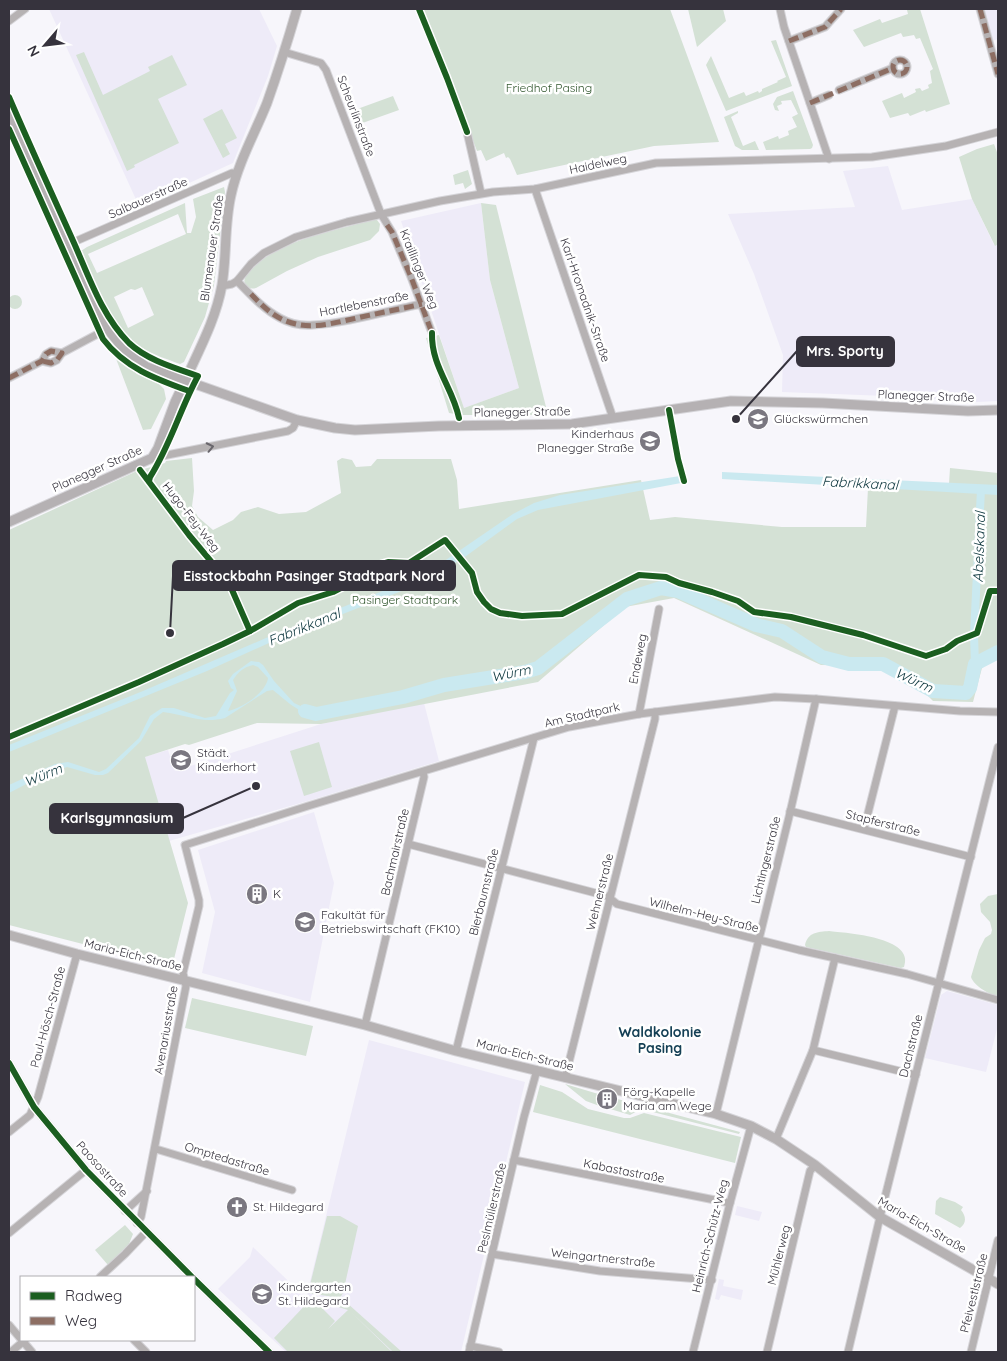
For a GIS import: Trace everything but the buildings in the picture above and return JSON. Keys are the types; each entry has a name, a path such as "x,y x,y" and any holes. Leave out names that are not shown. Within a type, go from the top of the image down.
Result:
{"main road":[{"path":"9,114 88,294 112,338 136,360 147,366 297,420"},
{"name":"Blumenauer Straße","path":"152,458 156,454 185,380"},
{"name":"Planegger Straße","path":"297,420 334,428 356,430 439,426 572,424 731,401 823,403 968,411 998,410"},
{"name":"Planegger Straße","path":"9,522 152,458"}],"street":[{"path":"9,21 25,9"},
{"name":"Blumenauer Straße","path":"185,380 210,326 222,286 229,208 237,174 267,103 296,9"},
{"path":"780,9 789,41 830,159"},
{"path":"789,41 825,27 841,9"},
{"path":"980,9 998,74"},
{"name":"Scheurlinstraße","path":"284,52 321,63 326,70 381,214"},
{"path":"839,90 893,68"},
{"path":"810,103 829,95"},
{"path":"467,132 481,193"},
{"name":"Haidelweg","path":"222,286 232,284 251,264 277,246 317,230 381,214 481,193 535,189 656,163 830,159 903,154 956,144 998,132"},
{"name":"Salbauerstraße","path":"67,245 232,173 237,174"},
{"name":"Karl-Hromadnik-Straße","path":"535,189 613,418"},
{"name":"Kraillinger Weg","path":"381,214 392,232 422,304 432,334"},
{"name":"Hartlebenstraße","path":"236,280 264,308 281,319 296,324 312,326 422,304"},
{"path":"9,378 42,361 46,354 51,351 62,352 107,329"},
{"name":"Planegger Straße","path":"152,458 288,431 293,428 297,420"},
{"name":"Endeweg","path":"639,714 660,609"},
{"name":"Am Stadtpark","path":"184,845 582,724 639,714 775,697 998,712"},
{"name":"Lichtingerstraße","path":"716,1114 816,699"},
{"path":"864,829 895,706"},
{"name":"Wehnerstraße","path":"565,1078 655,719 655,712"},
{"name":"Bierbaumstraße","path":"456,1051 534,738"},
{"name":"Dachstraße","path":"848,1352 998,746"},
{"name":"Bachmairstraße","path":"365,1025 424,777 423,772"},
{"name":"Stapferstraße","path":"790,811 971,857"},
{"name":"Wilhelm-Hey-Straße","path":"408,844 607,896 616,904 938,983 998,1000"},
{"name":"Avenariusstraße","path":"138,1223 156,1149 186,981 183,973 199,900 184,845"},
{"name":"Maria-Eich-Straße","path":"9,935 77,954 365,1025 456,1051 716,1114 751,1126 776,1139 816,1165 880,1218 998,1284"},
{"name":"Paul-Hösch-Straße","path":"9,1132 30,1115 38,1097 77,954"},
{"path":"776,1139 812,1050 835,958"},
{"path":"812,1050 916,1075"},
{"name":"Paosostraße","path":"9,1063 34,1107 86,1170 191,1276"},
{"name":"Peslmüllerstraße","path":"470,1349 537,1070"},
{"name":"Heinrich-Schütz-Weg","path":"693,1352 751,1126"},
{"name":"Omptedastraße","path":"156,1149 292,1190"},
{"name":"Kabastastraße","path":"514,1160 730,1203"},
{"name":"Mühlerweg","path":"767,1352 810,1171 816,1165"},
{"path":"9,1233 86,1170"},
{"path":"125,1211 147,1191"},
{"path":"101,1276 146,1232"},
{"name":"Pfeivestlstraße","path":"971,1352 998,1240"},
{"name":"Weingartnerstraße","path":"492,1254 600,1271 712,1280"},
{"name":"Paosostraße","path":"195,1280 269,1352"},
{"path":"9,1325 20,1337"},
{"path":"10,1352 24,1341 32,1352"},
{"path":"135,1341 146,1352"},
{"path":"470,1349 498,1352"}],"shaded area":[{"path":"49,9 259,9 277,46 268,76 233,163 139,206"},
{"path":"983,9 998,9 998,39 992,41"},
{"path":"888,166 902,210 972,199 994,245 998,244 998,401 977,402 782,392 783,355 754,274 728,214 855,207 843,171"},
{"path":"481,203 490,280 519,388 464,408 401,221"},
{"path":"424,703 439,761 169,841 144,757 168,750 175,771 321,724"},
{"path":"314,812 334,883 310,1002 202,973 215,912 198,850"},
{"path":"947,991 998,1005 998,1025 986,1072 925,1058 941,995"},
{"path":"369,1040 525,1082 461,1352 286,1352 218,1289 250,1257 253,1247 306,1298"},
{"path":"737,1206 762,1212 759,1221 735,1215"},
{"path":"719,1279 724,1280 723,1286 743,1290 741,1300 721,1295 719,1300 715,1299"}],"green space":[{"name":"Friedhof Pasing","path":"422,9 670,9 719,142 654,146 517,175 510,159 506,158 504,153 486,161 481,150 477,151"},
{"path":"688,9 723,9 726,21 697,47"},
{"path":"920,9 950,104 910,116 908,113 890,118 882,101 902,93 904,98 916,92 915,89 920,88 922,91 929,88 928,85 932,83 930,71 933,69 920,38 916,39 914,35 903,37 901,33 864,47 853,30 880,19 882,23 908,14 907,10"},
{"path":"776,40 792,86 726,111 706,65 711,56 729,98 744,92 746,96 758,91 759,93 762,89 786,77 771,41"},
{"path":"84,52 103,95 150,71 148,67 172,55 187,85 158,99 179,143 134,165 135,167 127,171 76,55"},
{"path":"793,91 813,145 812,148 766,150 763,142 778,136 779,139 789,135 788,131 797,127 792,117 798,114 791,100 781,101 782,104 777,106 779,111 775,110 773,104 777,97"},
{"path":"393,96 399,110 354,126 349,112"},
{"path":"222,109 237,138 225,144 230,154 223,158 203,119"},
{"path":"738,111 738,113 731,117 743,146 755,141 759,150 742,150 735,146 724,117"},
{"path":"994,144 998,155 998,244 995,246 972,199 959,157"},
{"path":"468,170 472,184 465,189 463,183 455,185 453,175"},
{"path":"224,187 225,192 214,285 205,317 184,362 180,364 160,357 141,347 122,329 97,289 81,251 185,203 187,233 191,233 196,217 193,199","holes":["178,214 186,234 97,273 88,254","142,287 154,315 128,328 114,297 131,289 135,290"]},
{"path":"481,203 496,205 548,415 462,415 449,413 426,338 439,335 464,408 519,388 490,280"},
{"path":"377,220 380,224 379,231 370,240 318,257 256,288 249,288 245,283 244,280 249,272 257,264 295,242"},
{"path":"12,295 18,295 22,302 18,309 12,309 8,305 8,299"},
{"path":"115,356 137,374 159,384 164,389 166,399 151,429 143,430"},
{"name":"Pasinger Stadtpark","path":"192,458 194,491 192,506 198,517 213,530 233,520 241,512 258,507 279,514 306,512 341,493 337,461 342,458 352,460 356,467 371,466 377,459 451,459 457,480 459,509 641,480 650,520 675,517 782,527 866,527 868,488 871,488 870,480 949,484 950,468 998,473 998,658 989,659 982,668 973,702 933,701 898,666 821,665 674,598 625,607 538,682 321,724 257,723 145,757 188,903 172,967 9,925 9,530 137,471 165,463 166,461"},
{"path":"319,742 332,787 304,796 290,751"},
{"path":"998,894 998,997 986,992 971,977 979,950 985,938 991,934 992,930 990,922 981,912 980,904 988,896"},
{"path":"829,931 863,935 890,943 900,949 905,957 904,967 901,968 806,947 808,937 817,932"},
{"path":"192,998 313,1026 306,1056 185,1028"},
{"path":"565,1084 605,1096 604,1100 607,1101 605,1108 586,1101"},
{"path":"540,1085 562,1092 588,1109 624,1118 644,1113 741,1137 735,1163 533,1112"},
{"path":"610,1097 740,1132 739,1134 641,1109 630,1115 607,1108"},
{"path":"940,1197 963,1207 961,1210 965,1217 965,1222 960,1228 935,1214 936,1201"},
{"path":"327,1216 340,1216 358,1226 343,1293 340,1298 308,1293"},
{"path":"125,1225 133,1234 129,1244 108,1265 95,1250"},
{"path":"312,1298 317,1303 339,1301 347,1303 402,1352 393,1352 351,1312 392,1352 288,1352 274,1338","holes":["335,1306 348,1310 328,1329 335,1321 322,1308"]}],"water":[{"name":"Fabrikkanal","path":"722,472 998,485 998,495 722,479"},
{"name":"Fabrikkanal","path":"680,476 681,483 538,510 517,519 462,559 404,590 269,643 207,671 9,752 9,745 400,584 437,566 513,514 534,503 560,495"},
{"path":"251,661 259,662 294,703 309,710 321,711 322,715 308,714 302,711 273,690 267,691 225,718 216,720 201,720 163,712 154,719 141,741 108,773 95,775 67,767 36,779 9,793 9,785 55,764 68,762 99,772 106,769 139,738 150,716 162,708 174,708 205,718 216,716 230,693 234,690 228,681 233,674","holes":["253,665 258,667 268,678 263,689 240,707 228,711 237,691 233,680 235,677 247,667"]}],"waterway":[{"name":"Abelskanal","path":"975,664 974,635 981,489"},
{"name":"Würm","path":"305,711 316,714 403,697 444,685 525,672 538,668 627,599 661,588 678,591 756,625 782,631 822,657 849,664 883,664 933,691 966,693 970,688 975,664 998,652"}],"marked path":[{"path":"789,41 825,27 841,9"},
{"path":"980,9 998,74"},
{"path":"897,60 903,60 907,67 903,74 897,74 893,70 893,64 897,60"},
{"path":"810,103 893,68"},
{"path":"387,225 392,232 411,277 432,333 432,338"},
{"path":"251,294 266,309 277,316 289,322 311,326 334,323 422,304"},
{"path":"9,378 42,361 46,354 51,351 62,353 57,360 51,363 42,361"}],"cycle path":[{"path":"419,9 467,132"},
{"path":"9,97 91,282 111,321 136,349 162,363 198,376 149,481"},
{"path":"9,129 103,339 121,358 131,365 153,377 189,391"},
{"path":"432,333 435,356 459,418"},
{"path":"669,410 684,481"},
{"name":"Hugo-Fey-Weg","path":"140,470 189,535 229,583 250,631"},
{"path":"9,737 223,644 250,631 298,603 333,592 362,577 378,565 388,562 409,563 445,540 472,573 477,592 484,602 491,609 500,613 522,616 562,614 639,575 666,577 679,583 738,601 754,612 791,617 863,635 926,656 946,649 957,641 977,633 990,591 998,591"},
{"path":"9,1063 34,1107 86,1170 191,1276"},
{"path":"195,1280 269,1352"}],"place":[{"name":"Mrs. Sporty","path":"736,419"},
{"name":"Glückswürmchen","path":"758,419"},
{"name":"Kinderhaus Planegger Straße","path":"650,441"},
{"name":"Eisstockbahn Pasinger Stadtpark Nord","path":"170,633"},
{"name":"Städt. Kinderhort","path":"181,760"},
{"name":"Karlsgymnasium","path":"256,786"},
{"name":"K","path":"257,894"},
{"name":"Fakultät für Betriebswirtschaft (FK10)","path":"305,922"},
{"name":"Förg-Kapelle Maria am Wege","path":"607,1099"},
{"name":"St. Hildegard","path":"237,1207"},
{"name":"Kindergarten St. Hildegard","path":"262,1294"}],"district":[{"name":"Waldkolonie Pasing","path":"660,1040"}]}
